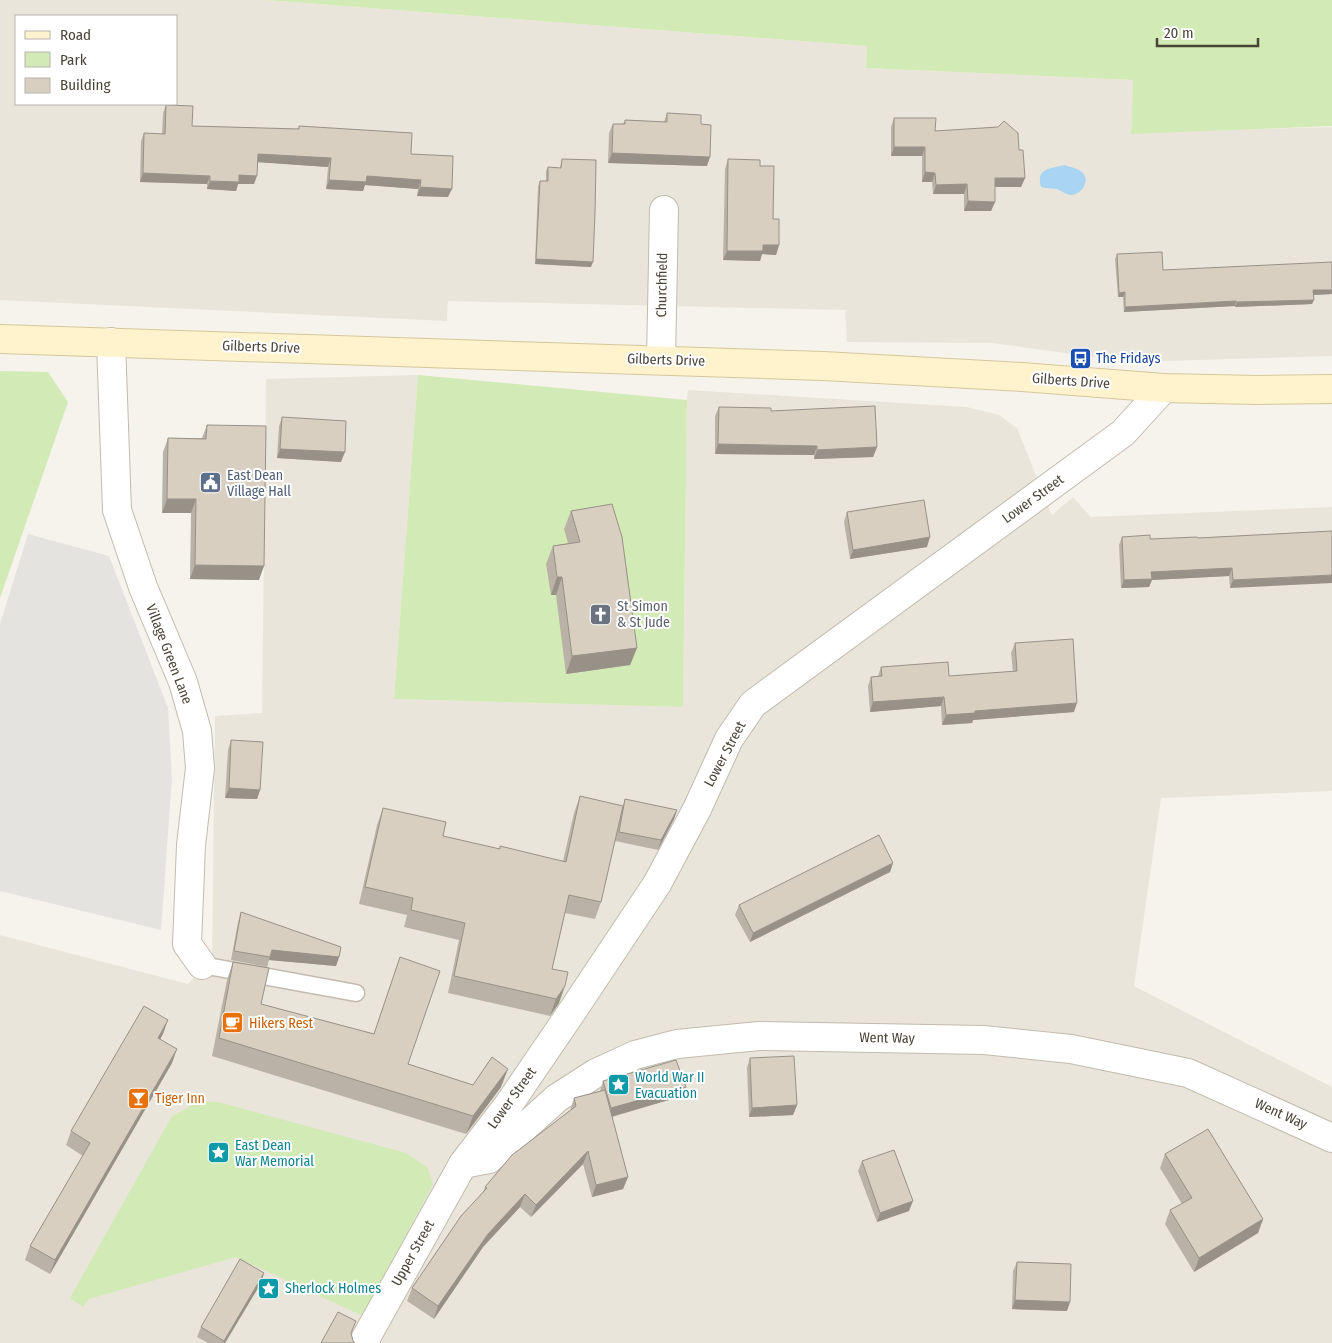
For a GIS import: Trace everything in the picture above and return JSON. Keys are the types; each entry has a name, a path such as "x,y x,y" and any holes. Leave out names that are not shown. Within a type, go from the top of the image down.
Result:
{"street":[{"name":"Churchfield","path":"660,360 664,210"},
{"name":"Gilberts Drive","path":"0,339 833,366 1022,377 1164,388 1257,390 1332,388"},
{"name":"Village Green Lane","path":"111,342 117,510 143,587 183,682 197,731 200,768 191,845 187,944 202,965"},
{"name":"Lower Street","path":"463,1164 509,1104 657,884 697,809 729,740 753,704 1123,433 1164,388"},
{"name":"Went Way","path":"463,1164 489,1159 557,1098 596,1073 635,1055 677,1044 759,1036 984,1040 1071,1049 1188,1073 1332,1138"},
{"name":"Upper Street","path":"363,1343 463,1164"}],"lane":[{"path":"202,965 356,993"}],"shaded area":[{"path":"0,0 265,0 867,46 866,68 1133,80 1131,133 1332,127 1332,356 1165,361 1095,357 992,343 847,342 845,310 448,301 447,321 0,300"},
{"path":"418,375 394,699 683,707 688,390 967,407 999,415 1017,428 1052,515 1073,497 1091,517 1332,507 1332,791 1161,798 1134,986 1332,1087 1332,1343 0,1343 0,935 188,984 212,959 215,716 262,713 266,379"},
{"path":"28,534 109,556 168,708 172,778 161,930 0,891 0,624"}],"green space":[{"path":"265,0 1332,0 1332,126 1131,134 1133,80 866,68 867,46"},
{"path":"0,371 48,372 68,402 0,598"},
{"path":"418,375 687,400 683,707 394,699"},
{"path":"200,1101 218,1102 406,1153 427,1167 433,1184 363,1316 236,1257 89,1299 83,1307 70,1298 172,1116"}],"water":[{"path":"1064,165 1078,170 1085,175 1084,186 1079,192 1072,195 1057,189 1041,187 1040,176 1045,170"}],"building":[{"path":"166,105 193,106 192,126 299,129 299,126 412,133 411,154 453,156 452,189 420,187 421,180 367,176 366,182 329,180 331,158 258,154 257,176 239,175 239,182 210,181 210,176 143,173 144,133 165,134"},
{"path":"667,113 701,115 701,124 711,125 710,157 612,153 613,124 625,124 625,120 667,122"},
{"path":"894,118 936,118 935,131 998,127 1004,121 1018,133 1019,150 1023,150 1025,178 995,178 995,202 968,201 967,184 936,185 935,173 925,172 925,147 894,147"},
{"path":"562,159 596,160 593,262 536,259 540,181 548,181 548,167 561,168"},
{"path":"728,159 760,160 760,166 774,166 773,219 779,219 779,245 763,245 763,251 727,251"},
{"path":"1162,252 1163,270 1332,262 1332,290 1313,290 1314,300 1236,301 1125,307 1125,292 1119,293 1117,254"},
{"path":"875,406 877,447 817,450 817,446 718,444 719,407 771,408 771,411"},
{"path":"282,417 346,421 345,452 280,449"},
{"name":"East Dean Village Hall","path":"207,425 266,426 264,566 195,565 196,499 167,499 168,438 206,439"},
{"path":"924,500 930,537 853,550 847,512"},
{"name":"St Simon & St Jude","path":"612,504 622,537 637,648 572,656 562,577 557,577 553,546 580,542 571,511"},
{"path":"1332,531 1332,575 1233,580 1232,568 1151,572 1152,579 1124,580 1122,537 1150,535 1150,539 1198,538"},
{"path":"1073,639 1077,703 946,715 944,697 873,702 871,677 882,676 881,667 948,662 949,676 1017,671 1015,643"},
{"path":"231,740 263,742 260,790 229,788"},
{"path":"580,796 623,806 601,902 569,895 552,969 568,972 565,986 556,999 454,976 465,923 411,910 413,898 365,887 383,808 446,822 443,836 500,849 500,846 566,862"},
{"path":"625,799 677,810 661,840 619,832"},
{"path":"879,835 893,863 753,933 739,905"},
{"path":"241,912 341,947 339,957 272,950 270,957 234,951"},
{"path":"400,957 440,971 408,1064 473,1085 492,1057 508,1069 473,1116 219,1038 233,962 269,968 261,1004 374,1034"},
{"path":"144,1006 168,1020 158,1038 177,1049 55,1260 30,1246 90,1143 71,1131"},
{"path":"794,1056 797,1105 752,1108 750,1058"},
{"path":"676,1060 686,1087 611,1108 603,1081"},
{"path":"605,1090 628,1177 596,1185 588,1151 536,1205 525,1194 488,1234 438,1306 412,1288 461,1216 487,1188 485,1187 512,1155 576,1106 574,1098"},
{"path":"1208,1129 1263,1219 1199,1258 1170,1210 1192,1198 1165,1154"},
{"path":"894,1150 913,1201 880,1213 862,1161"},
{"path":"240,1259 264,1273 224,1341 201,1327"},
{"path":"1017,1262 1071,1264 1070,1302 1015,1300"},
{"path":"338,1312 356,1321 351,1333 355,1343 321,1343"}],"place":[{"name":"The Fridays","path":"1080,358"},
{"name":"East Dean Village Hall","path":"211,483"},
{"name":"St Simon & St Jude","path":"601,614"},
{"name":"Hikers Rest","path":"233,1023"},
{"name":"World War II Evacuation","path":"619,1085"},
{"name":"Tiger Inn","path":"139,1098"},
{"name":"East Dean War Memorial","path":"219,1153"},
{"name":"Sherlock Holmes","path":"269,1288"}]}
